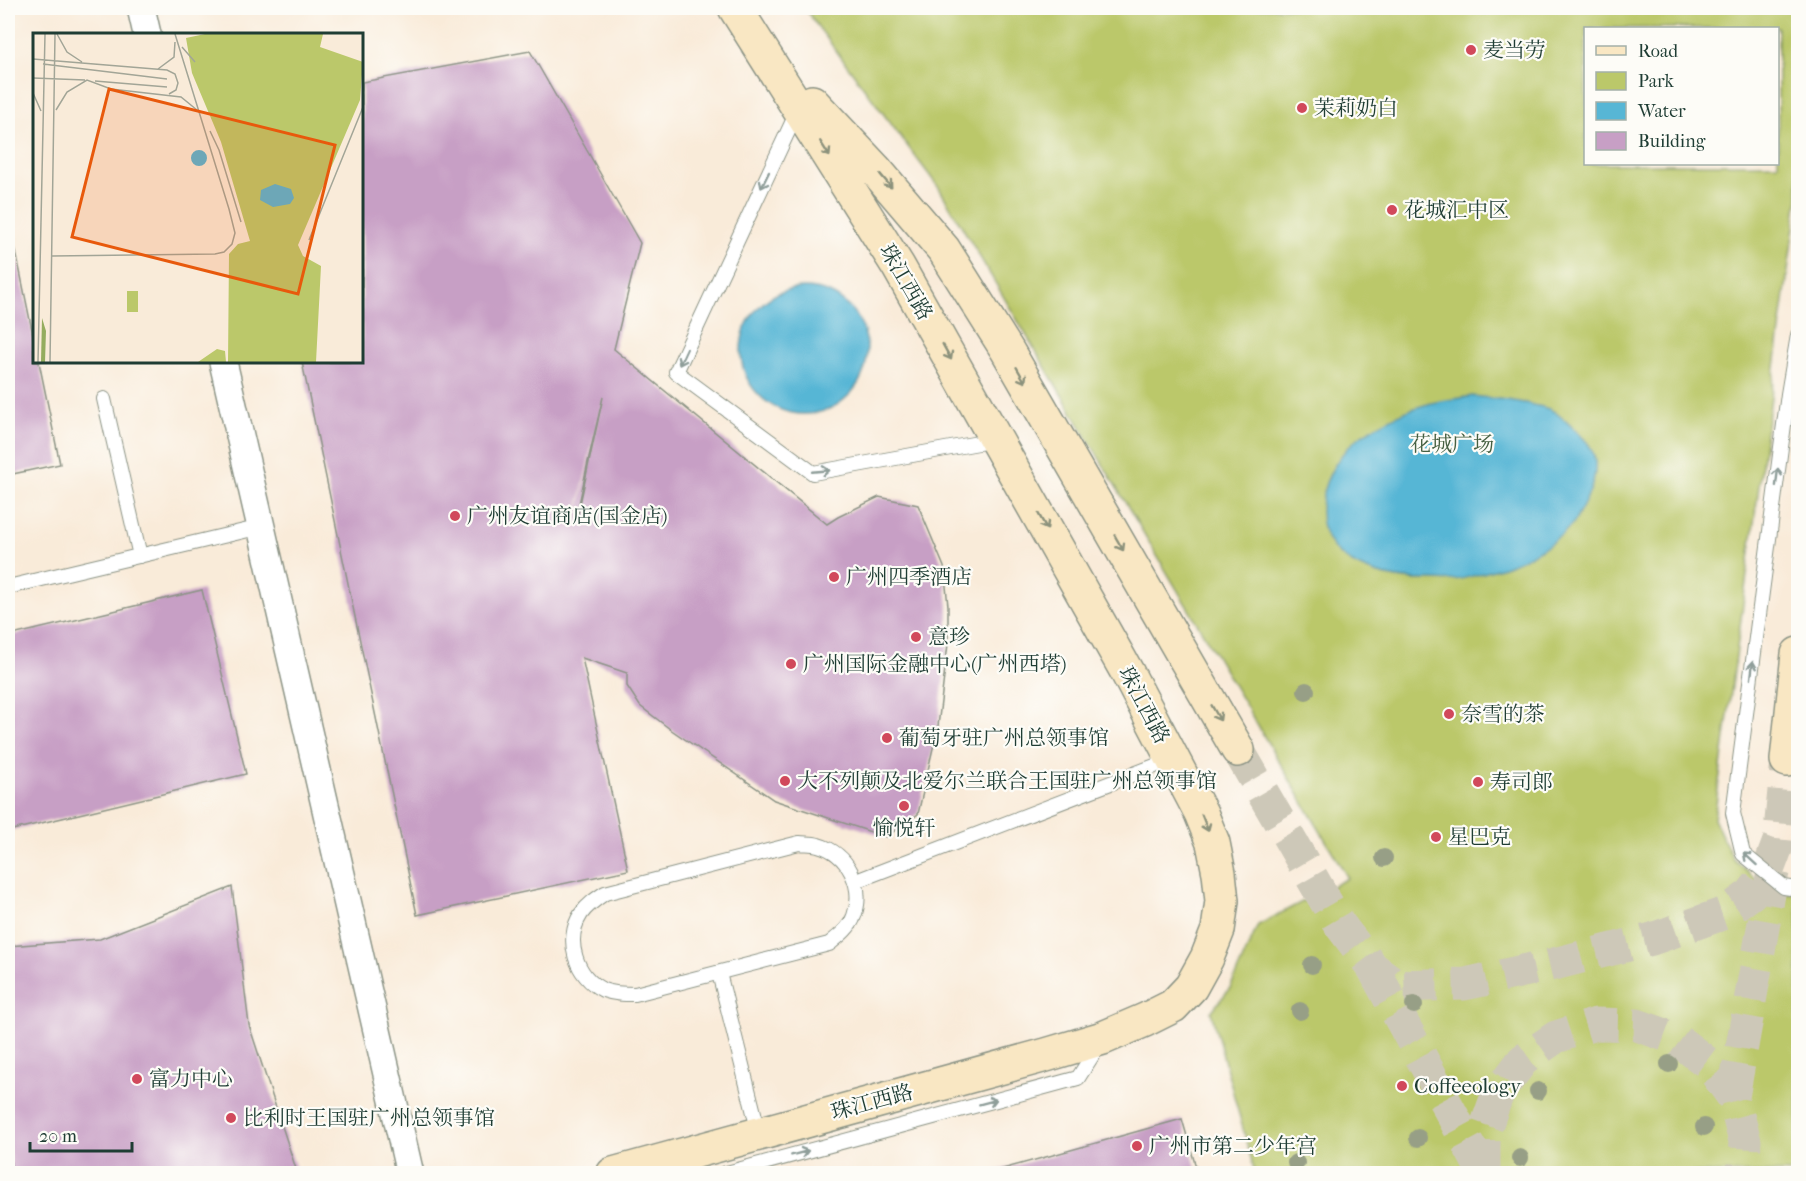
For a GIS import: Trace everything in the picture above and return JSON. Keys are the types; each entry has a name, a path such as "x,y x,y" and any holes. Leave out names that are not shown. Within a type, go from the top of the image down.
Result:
{"main road":[{"path":"717,8 760,46 875,169 944,250 1007,350 1238,750"},
{"name":"珠江西路","path":"613,1173 1103,1038 1173,1006 1191,987 1208,958 1218,930 1222,901 1213,843 1201,813 1127,672 898,266 735,8"},
{"path":"1787,760 1798,654"}],"street":[{"path":"141,8 147,33"},
{"path":"223,363 410,1173"}],"lane":[{"path":"799,108 676,372 813,473 996,440"},
{"path":"1798,335 1788,394 1733,813 1743,854 1784,887 1798,889"},
{"path":"104,399 140,556"},
{"path":"8,587 261,527"},
{"path":"856,881 1173,759"},
{"path":"799,843 818,844 834,852 847,864 856,881 858,899 854,917 844,932 829,944 635,994 618,994 602,989 588,979 578,965 573,949 574,932 580,915 591,902 605,893 799,843"},
{"path":"719,973 759,1133"},
{"path":"723,1173 1078,1078 1103,1038"}],"green space":[{"name":"花城广场","path":"804,8 1798,8 1798,197 1714,819 1733,859 1771,891 1798,894 1798,1173 1255,1173 1211,1012 1230,988 1258,925 1348,878 939,188"}],"water":[{"path":"804,288 828,293 848,307 862,327 867,351 862,375 848,395 828,409 804,414 780,409 760,395 746,375 741,351 746,327 760,307 780,293"},
{"path":"1472,396 1521,402 1549,409 1562,417 1587,443 1593,454 1595,472 1586,500 1571,526 1540,550 1516,562 1455,580 1392,577 1354,564 1339,553 1328,539 1322,521 1322,499 1331,472 1348,447 1362,435 1402,413 1433,403"}],"building":[{"name":"广州友谊商店(国金店)","path":"530,51 640,243 614,349 827,524 879,497 918,505 944,567 948,606 948,644 938,726 918,814 886,837 774,800 640,706 627,686 627,673 582,658 628,870 417,915 302,363 363,363 363,82","holes":["603,397 576,523 589,457"]},
{"path":"10,222 33,335 33,363 39,363 60,464 8,475 8,223"},
{"path":"202,590 246,774 8,831 8,636"},
{"name":"富力中心","path":"232,887 249,1025 296,1169 226,1174 12,1174 8,1132 8,946 100,939"},
{"name":"广州市第二少年宫","path":"1182,1119 1198,1174 988,1174 988,1173"}],"tunnel":[{"path":"1238,750 1337,921 1373,968 1398,986 1465,984 1652,939 1725,913 1751,894 1767,873 1779,841 1787,760"},
{"path":"1733,1097 1774,866"},
{"path":"1374,970 1482,1170"},
{"path":"1484,1174 1484,1132 1498,1093 1523,1060 1556,1037 1596,1024 1637,1025 1676,1039 1709,1064 1733,1097 1745,1141 1743,1174"}],"place":[{"name":"麦当劳","path":"1471,50"},
{"name":"茉莉奶白","path":"1302,108"},
{"name":"花城汇中区","path":"1392,210"},
{"name":"广州友谊商店(国金店)","path":"455,516"},
{"name":"广州四季酒店","path":"834,577"},
{"name":"意珍","path":"916,637"},
{"name":"广州国际金融中心(广州西塔)","path":"791,664"},
{"name":"奈雪的茶","path":"1449,714"},
{"name":"葡萄牙驻广州总领事馆","path":"887,738"},
{"name":"大不列颠及北爱尔兰联合王国驻广州总领事馆","path":"785,781"},
{"name":"寿司郎","path":"1478,782"},
{"name":"愉悦轩","path":"904,806"},
{"name":"星巴克","path":"1436,837"},
{"name":"富力中心","path":"137,1079"},
{"name":"Coffeeology","path":"1402,1086"},
{"name":"比利时王国驻广州总领事馆","path":"231,1118"},
{"name":"广州市第二少年宫","path":"1137,1146"}]}
